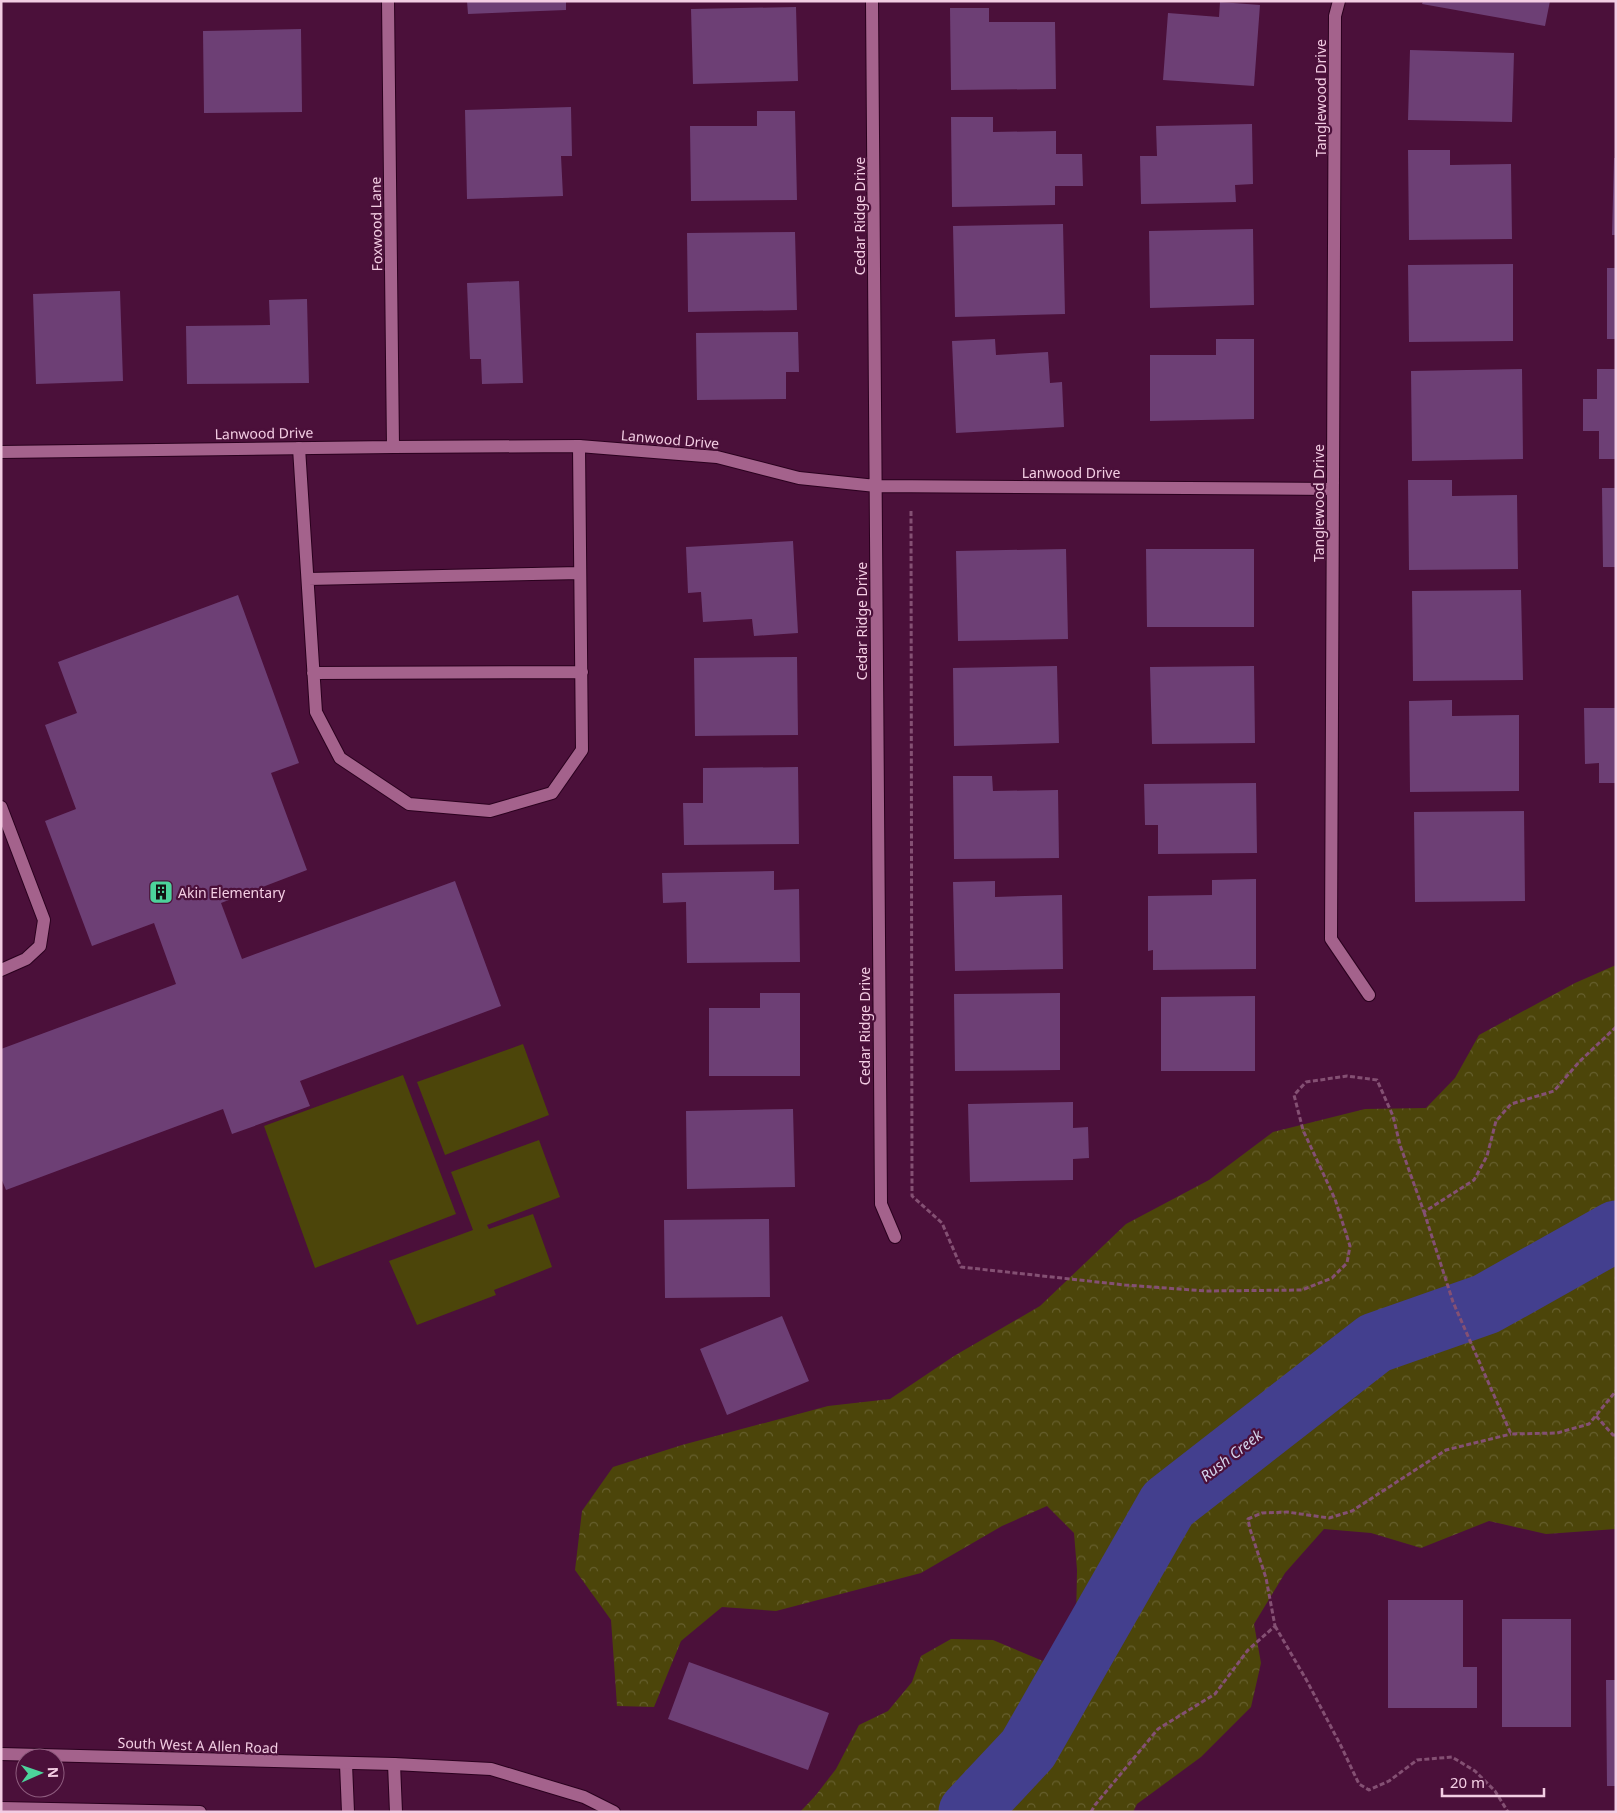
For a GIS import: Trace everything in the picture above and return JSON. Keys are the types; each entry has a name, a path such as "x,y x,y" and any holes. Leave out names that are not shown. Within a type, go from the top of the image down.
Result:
{"street":[{"name":"Foxwood Lane","path":"388,1 393,446"},
{"name":"Cedar Ridge Drive","path":"872,1 881,1204 895,1237"},
{"name":"Tanglewood Drive","path":"1338,1 1335,16 1331,940 1369,995"},
{"name":"Lanwood Drive","path":"1,452 393,446 579,446 717,457 799,478 876,486 1333,489"},
{"path":"299,448 316,712 340,758 409,804 490,812 552,793 582,750 579,446"},
{"path":"308,579 580,573"},
{"path":"313,673 582,672"},
{"path":"1,807 44,920 40,946 26,959 1,970"},
{"name":"South West A Allen Road","path":"1,1754 394,1764 490,1769 584,1797 614,1812"},
{"path":"346,1764 348,1812"},
{"path":"394,1764 396,1812"},
{"path":"1,1808 200,1812"}],"path":[{"path":"911,486 912,1196 942,1223 961,1267 1125,1285 1206,1291 1302,1290 1332,1278 1347,1263 1350,1246 1335,1199 1303,1130 1294,1095 1306,1082 1347,1076 1377,1080 1393,1116 1400,1145 1453,1302 1511,1434"},
{"path":"1424,1212 1474,1180 1487,1156 1496,1121 1511,1104 1554,1090 1579,1062 1616,1026"},
{"path":"1508,1812 1495,1790 1475,1771 1452,1757 1417,1760 1388,1781 1369,1790 1359,1784 1307,1681 1275,1626 1266,1578 1248,1519 1262,1513 1287,1512 1329,1518 1352,1511 1446,1450 1511,1434 1557,1433 1589,1424 1616,1392"},
{"path":"1596,1416 1613,1435 1616,1435"},
{"path":"1092,1812 1158,1729 1215,1694 1248,1650 1275,1626"}],"green space":[{"path":"1616,965 1616,1529 1546,1534 1489,1521 1421,1548 1371,1533 1324,1529 1285,1573 1254,1624 1261,1663 1251,1707 1201,1757 1137,1804 1133,1812 800,1812 836,1769 859,1725 888,1711 912,1682 921,1656 951,1639 993,1640 1043,1661 1076,1621 1077,1570 1074,1533 1047,1506 1002,1526 921,1573 776,1611 722,1607 681,1641 654,1707 617,1706 611,1620 575,1570 582,1511 613,1467 682,1445 828,1406 890,1399 954,1356 1040,1306 1126,1224 1209,1180 1273,1132 1365,1109 1426,1108 1455,1078 1479,1035 1575,983"},
{"path":"523,1044 549,1115 445,1155 417,1082"},
{"path":"403,1075 456,1214 315,1268 264,1126"},
{"path":"539,1140 560,1197 487,1225 489,1229 533,1214 552,1267 494,1290 496,1295 417,1325 389,1261 473,1230 451,1172"}],"building":[{"path":"467,1 566,1 566,10 468,14"},
{"path":"1423,1 1550,1 1545,26 1422,4"},
{"path":"1220,2 1260,5 1254,86 1163,80 1168,13 1219,17"},
{"path":"796,7 798,81 693,84 691,9"},
{"path":"950,8 989,8 989,22 1055,22 1056,89 951,90"},
{"path":"301,29 302,112 204,113 203,31"},
{"path":"1410,50 1514,53 1512,122 1408,120"},
{"path":"571,107 572,156 561,156 563,196 467,199 465,110"},
{"path":"757,111 795,111 797,200 691,201 690,126 757,126"},
{"path":"951,117 993,117 993,132 1056,131 1056,154 1082,154 1083,186 1055,186 1055,205 952,207"},
{"path":"1252,124 1253,184 1235,185 1236,202 1141,204 1140,156 1157,156 1156,126"},
{"path":"1408,150 1450,150 1450,165 1511,164 1512,239 1409,240"},
{"path":"1614,158 1616,158 1616,235 1612,235"},
{"path":"1063,224 1065,314 955,317 953,226"},
{"path":"1253,229 1254,305 1150,308 1149,231"},
{"path":"795,232 797,310 688,312 687,233"},
{"path":"1513,264 1513,341 1409,342 1408,265"},
{"path":"1607,268 1616,268 1616,339 1607,339"},
{"path":"519,281 523,383 482,384 481,359 470,359 467,283"},
{"path":"120,291 123,381 36,384 33,294"},
{"path":"307,299 309,383 187,384 186,326 270,325 269,300"},
{"path":"798,332 799,372 786,372 786,399 697,400 696,333"},
{"path":"995,339 996,355 1048,352 1050,383 1062,382 1064,427 956,433 952,341"},
{"path":"1216,339 1254,339 1254,419 1150,421 1150,355 1216,355"},
{"path":"1522,369 1523,459 1412,461 1411,371"},
{"path":"1597,369 1616,369 1616,459 1599,459 1599,431 1583,431 1583,399 1597,399"},
{"path":"1408,480 1452,480 1452,496 1517,495 1518,569 1409,570"},
{"path":"1602,488 1616,488 1616,567 1603,567"},
{"path":"793,541 798,633 754,636 752,619 703,622 701,592 688,593 686,547"},
{"path":"1066,549 1068,639 958,641 956,551"},
{"path":"1146,549 1254,549 1254,627 1147,627"},
{"path":"1521,590 1523,680 1413,681 1412,591"},
{"name":"Akin Elementary","path":"238,595 299,763 271,773 307,870 221,903 242,959 455,881 501,1006 300,1081 310,1106 232,1134 223,1109 6,1190 1,1178 1,1049 176,984 154,923 92,946 45,821 76,809 45,725 77,713 58,662"},
{"path":"797,657 798,735 695,736 694,658"},
{"path":"1057,666 1059,743 954,746 953,668"},
{"path":"1254,666 1255,743 1152,744 1150,667"},
{"path":"1452,700 1452,716 1519,715 1519,791 1410,792 1409,701"},
{"path":"1584,708 1616,708 1616,783 1599,783 1599,763 1585,764"},
{"path":"798,767 799,844 684,845 683,803 703,803 703,768"},
{"path":"953,776 992,776 993,791 1058,790 1059,858 954,859"},
{"path":"1256,783 1257,853 1158,854 1158,825 1145,825 1144,784"},
{"path":"1524,811 1525,901 1415,902 1414,812"},
{"path":"774,871 774,890 799,889 800,962 687,963 686,902 663,903 662,873"},
{"path":"1256,879 1256,969 1153,970 1153,950 1148,951 1148,896 1212,895 1212,880"},
{"path":"995,881 995,897 1062,895 1063,969 955,971 953,882"},
{"path":"760,993 800,993 800,1076 709,1076 709,1008 760,1008"},
{"path":"1060,993 1060,1070 955,1071 954,994"},
{"path":"1255,996 1255,1071 1161,1071 1161,997"},
{"path":"1073,1102 1073,1128 1088,1127 1089,1158 1073,1159 1073,1180 970,1182 968,1104"},
{"path":"793,1109 795,1187 687,1189 686,1111"},
{"path":"769,1219 770,1297 665,1298 664,1220"},
{"path":"782,1316 809,1381 727,1415 700,1349"},
{"path":"1388,1600 1463,1600 1463,1667 1477,1667 1477,1708 1388,1708"},
{"path":"1502,1619 1571,1619 1571,1727 1502,1727"},
{"path":"689,1662 829,1713 808,1770 668,1719"},
{"path":"1606,1680 1616,1680 1616,1786 1607,1786"}],"waterway":[{"name":"Rush Creek","path":"969,1812 1028,1749 1168,1504 1375,1343 1486,1304 1616,1231"}],"place":[{"name":"Akin Elementary","path":"161,892"}]}
